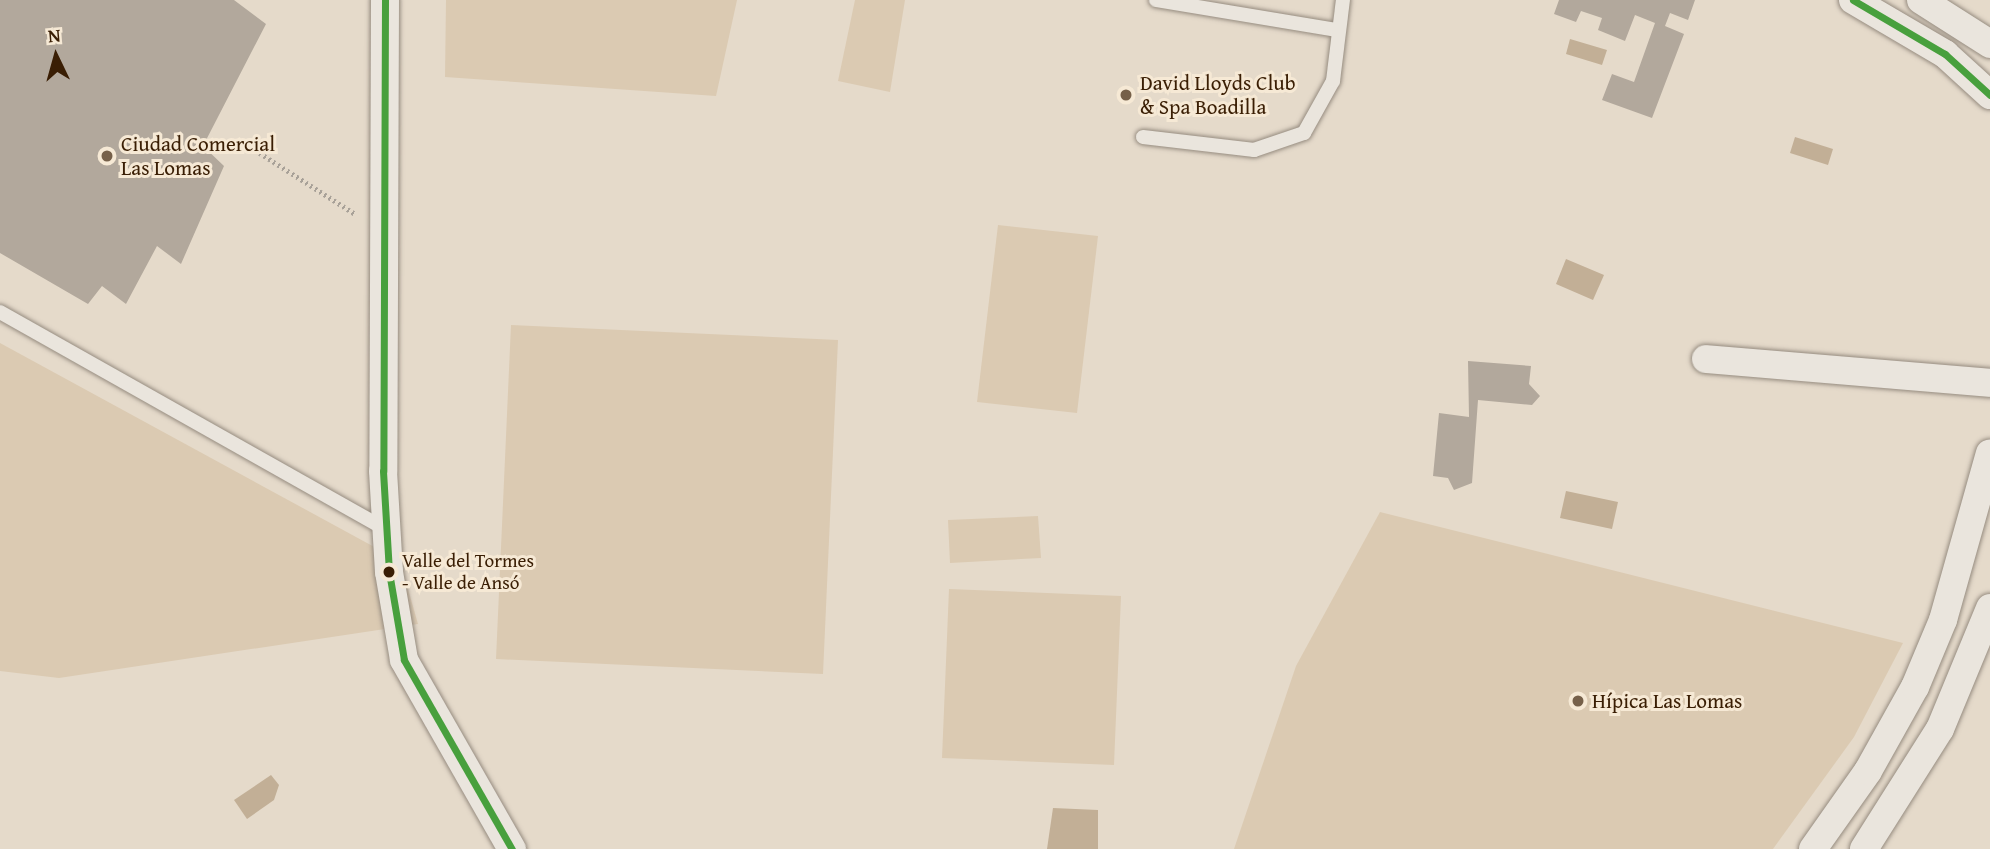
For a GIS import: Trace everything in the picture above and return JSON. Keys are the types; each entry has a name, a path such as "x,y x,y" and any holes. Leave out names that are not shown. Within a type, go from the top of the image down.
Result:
{"street":[{"path":"385,0 382,231 384,528 404,660 512,849"},
{"path":"1853,0 1945,54 1990,95"},
{"path":"1921,0 1990,44"},
{"path":"1706,359 1990,383"},
{"path":"1813,849 1868,772 1915,687 1947,608 1990,453"},
{"path":"1864,849 1940,729 1990,608"}],"lane":[{"path":"1156,0 1337,30"},
{"path":"1143,137 1254,150 1304,133 1332,81 1343,0"},
{"path":"0,312 384,528"}],"path":[{"path":"241,141 382,231"}],"shaded area":[{"path":"446,0 737,0 716,96 445,77"},
{"path":"855,0 905,0 890,92 838,81"},
{"path":"1570,39 1607,50 1602,65 1566,54"},
{"path":"1795,137 1833,149 1828,165 1790,153"},
{"path":"998,225 1098,236 1077,413 977,402"},
{"path":"1566,259 1604,275 1593,300 1556,284"},
{"path":"511,325 838,340 823,674 496,659"},
{"path":"0,343 400,561 418,624 59,678 0,671"},
{"path":"1566,491 1618,502 1612,529 1560,518"},
{"name":"Hípica Las Lomas","path":"1380,512 1903,643 1854,737 1773,849 1234,849 1296,666"},
{"path":"1038,516 1041,558 950,563 948,520"},
{"path":"949,589 1121,596 1114,765 942,758"},
{"path":"271,775 279,785 274,800 247,819 234,800"},
{"path":"1053,808 1098,810 1098,849 1047,849"}],"building":[{"name":"Ciudad Comercial Las Lomas","path":"0,0 234,0 266,24 203,146 224,166 181,264 157,246 126,304 102,286 88,304 0,253"},
{"path":"1559,0 1695,0 1688,20 1670,13 1665,26 1684,34 1652,118 1602,100 1612,74 1634,82 1655,23 1635,15 1625,41 1598,30 1602,18 1581,11 1576,22 1554,14"},
{"path":"1468,361 1531,366 1529,384 1540,396 1532,405 1478,400 1472,483 1454,490 1448,478 1433,476 1439,413 1469,417"}],"transit line":[{"path":"385,0 383,471 389,572 404,660 512,849"},
{"path":"1853,0 1945,54 1990,95"}],"place":[{"name":"David Lloyds Club & Spa Boadilla","path":"1126,95"},
{"name":"Ciudad Comercial Las Lomas","path":"107,156"},
{"name":"Valle del Tormes - Valle de Ansó","path":"389,572"},
{"name":"Hípica Las Lomas","path":"1578,701"}]}
